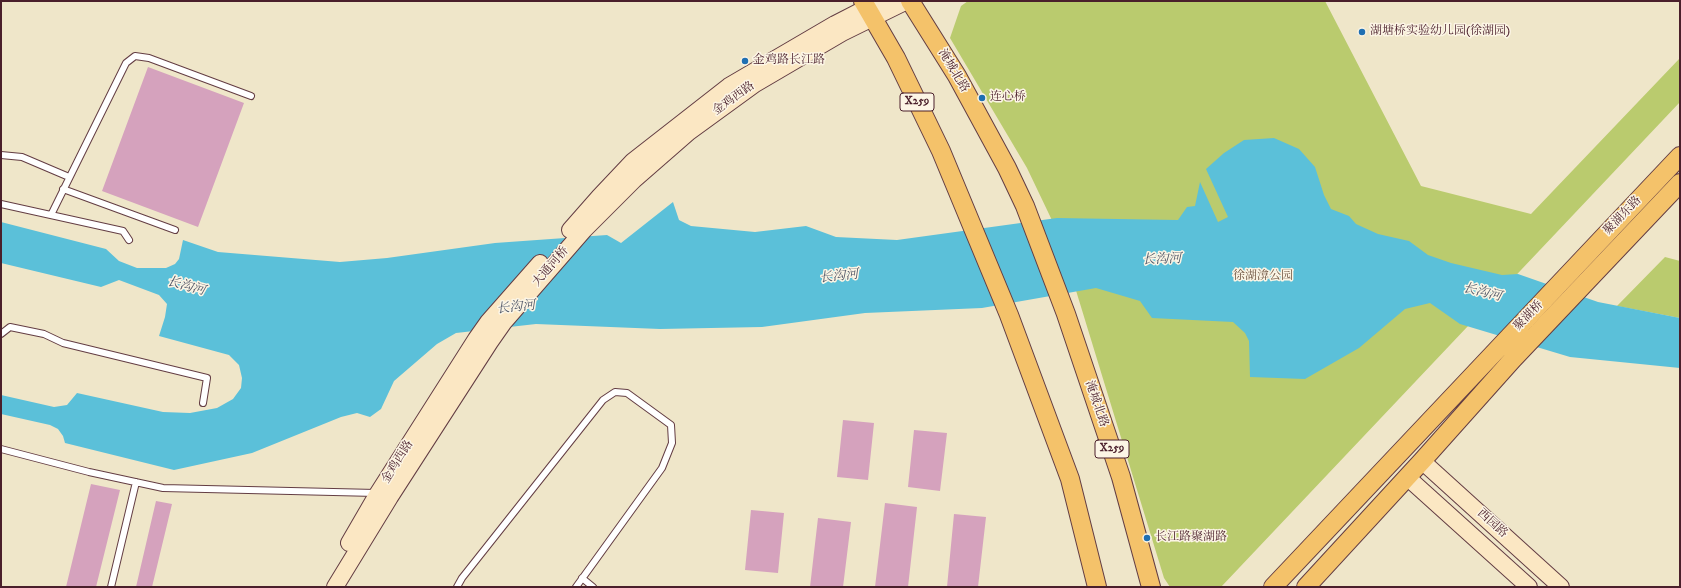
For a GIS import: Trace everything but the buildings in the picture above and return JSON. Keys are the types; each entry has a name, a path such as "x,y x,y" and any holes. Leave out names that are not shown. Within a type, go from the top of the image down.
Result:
{"main road":[{"name":"淹城北路","path":"908,1 957,76 1008,168 1025,206 1066,314 1121,477 1151,587"},
{"name":"X259","path":"870,7 938,144 1009,315 1070,479 1097,587"},
{"name":"聚湖东路","path":"1567,276 1680,156"},
{"name":"聚湖东路","path":"1588,280 1680,183"},
{"name":"聚湖桥","path":"1272,587 1567,276"},
{"name":"聚湖桥","path":"1306,587 1513,359 1588,280"}],"street":[{"name":"金鸡西路","path":"576,230 599,197 633,161 729,86 835,24 870,7 908,1"},
{"name":"大通河桥","path":"483,341 515,310 576,230"},
{"name":"金鸡西路","path":"331,586 378,494 483,341"},
{"name":"金鸡西路","path":"331,586 390,497 483,341"},
{"name":"西园路","path":"1422,461 1561,587"},
{"name":"西园路","path":"1407,477 1529,587"}],"lane":[{"path":"51,215 126,63 135,56 150,58 251,96"},
{"path":"1,155 22,157 69,177"},
{"path":"63,190 175,230"},
{"path":"1,204 123,231 129,240"},
{"path":"1,334 10,327 44,334 63,343 207,378 202,403"},
{"path":"457,587 462,578 603,400 615,392 627,393 671,425 672,443 662,468 576,587"},
{"path":"1,449 163,488 378,494"},
{"path":"111,587 136,482"},
{"path":"582,578 593,587"}],"green space":[{"name":"徐湖渰公园","path":"968,1 1325,1 1421,186 1531,214 1680,58 1680,102 1221,587 1170,587 1164,578 1059,235 1027,168 950,38 961,6"},
{"path":"1665,257 1680,261 1680,318 1617,306"}],"water":[{"name":"长沟河","path":"1274,138 1299,149 1315,167 1324,195 1331,209 1349,216 1356,224 1378,234 1409,241 1428,255 1451,263 1502,275 1518,274 1598,302 1680,318 1680,368 1570,357 1460,324 1430,303 1405,309 1359,348 1305,379 1250,377 1249,341 1245,333 1233,322 1152,318 1140,301 1096,288 982,308 865,313 762,327 660,329 536,324 456,333 437,344 394,381 381,409 370,417 357,413 341,417 252,453 174,470 65,443 63,436 58,429 50,425 1,414 1,395 54,407 67,405 77,393 163,412 190,413 217,408 233,399 241,388 242,378 239,365 229,355 159,336 165,317 167,304 159,295 119,280 101,287 1,263 1,222 106,249 119,261 137,268 166,268 175,264 179,259 183,240 218,252 340,262 387,258 495,243 607,235 621,243 673,202 679,220 691,226 755,232 806,226 836,237 897,240 1057,218 1178,220 1187,207 1195,206 1200,182 1218,222 1228,217 1206,169 1224,153 1244,140"}],"place":[{"name":"湖塘桥实验幼儿园(徐湖园)","path":"1362,32"},
{"name":"金鸡路长江路","path":"745,61"},
{"name":"连心桥","path":"982,98"},
{"name":"长江路聚湖路","path":"1147,538"}]}
